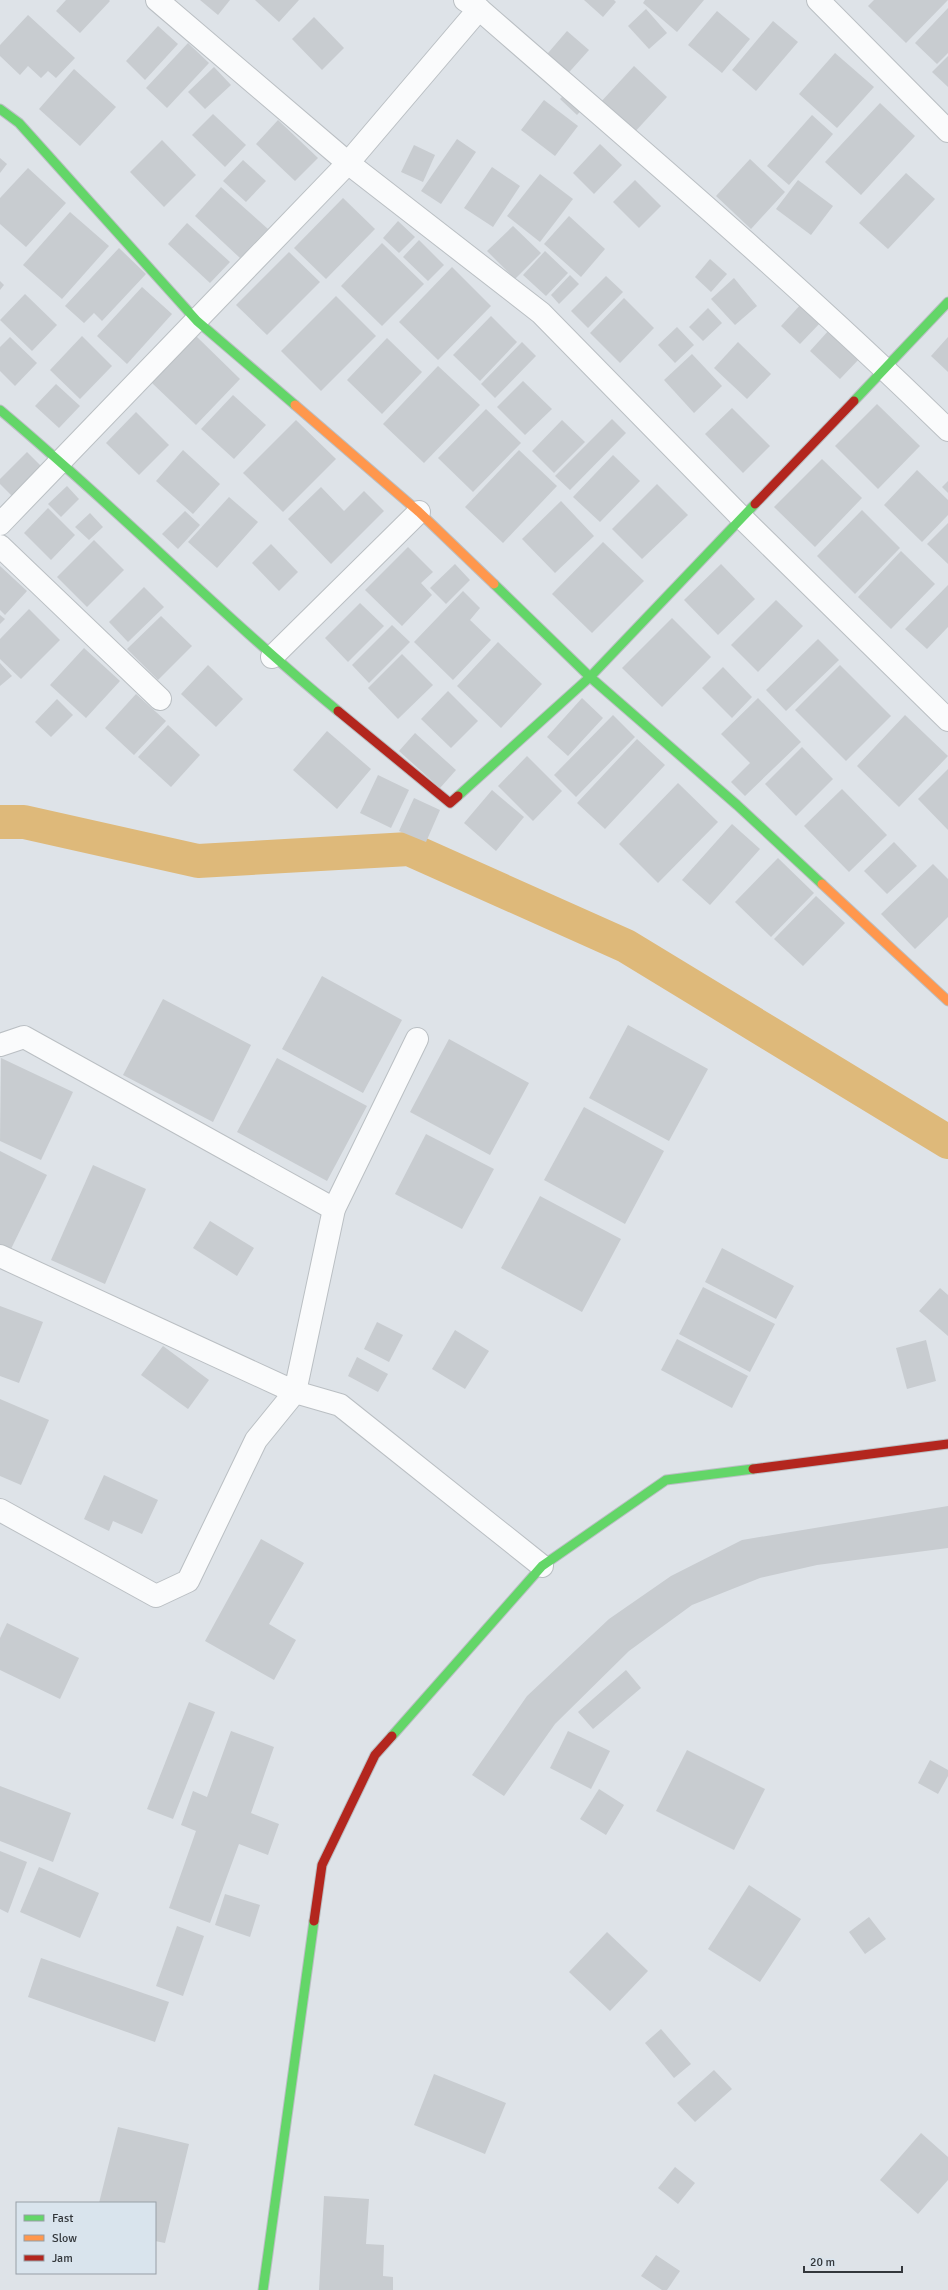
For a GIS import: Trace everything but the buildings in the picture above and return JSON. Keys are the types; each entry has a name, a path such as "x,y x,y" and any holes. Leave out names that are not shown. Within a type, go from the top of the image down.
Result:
{"street":[{"path":"157,0 348,163 541,313 741,517 948,720"},
{"path":"818,0 948,131"},
{"path":"0,524 348,163 472,5 657,164 885,368 948,430"},
{"path":"0,109 19,123 197,321 419,512 590,677 737,805 948,1001"},
{"path":"0,410 61,461 272,657 450,803 590,677 741,517 948,302"},
{"path":"272,657 419,512"},
{"path":"0,546 160,699"},
{"path":"0,1045 24,1037 334,1209"},
{"path":"0,1510 156,1596 188,1582 256,1440 295,1392 334,1209 417,1039"},
{"path":"0,1256 295,1392 340,1405 542,1566"},
{"path":"263,2290 322,1865 375,1755 542,1566 666,1480 948,1444"}],"waterway":[{"path":"0,822 24,822 198,861 409,849 626,946 948,1142"}],"traffic: fast":[{"path":"0,109 19,123 197,321 295,405"},
{"path":"854,401 948,302"},
{"path":"0,410 85,484 252,637 338,711"},
{"path":"458,796 590,677 755,504"},
{"path":"494,584 590,677 737,805 822,884"},
{"path":"392,1736 542,1566 666,1480 753,1469"},
{"path":"263,2290 314,1921"}],"traffic: slow":[{"path":"295,405 419,512 494,584"},
{"path":"822,884 948,1001"}],"traffic: jam":[{"path":"755,504 854,401"},
{"path":"338,711 450,803 458,796"},
{"path":"753,1469 948,1444"},
{"path":"314,1921 322,1865 375,1755 392,1736"}]}
